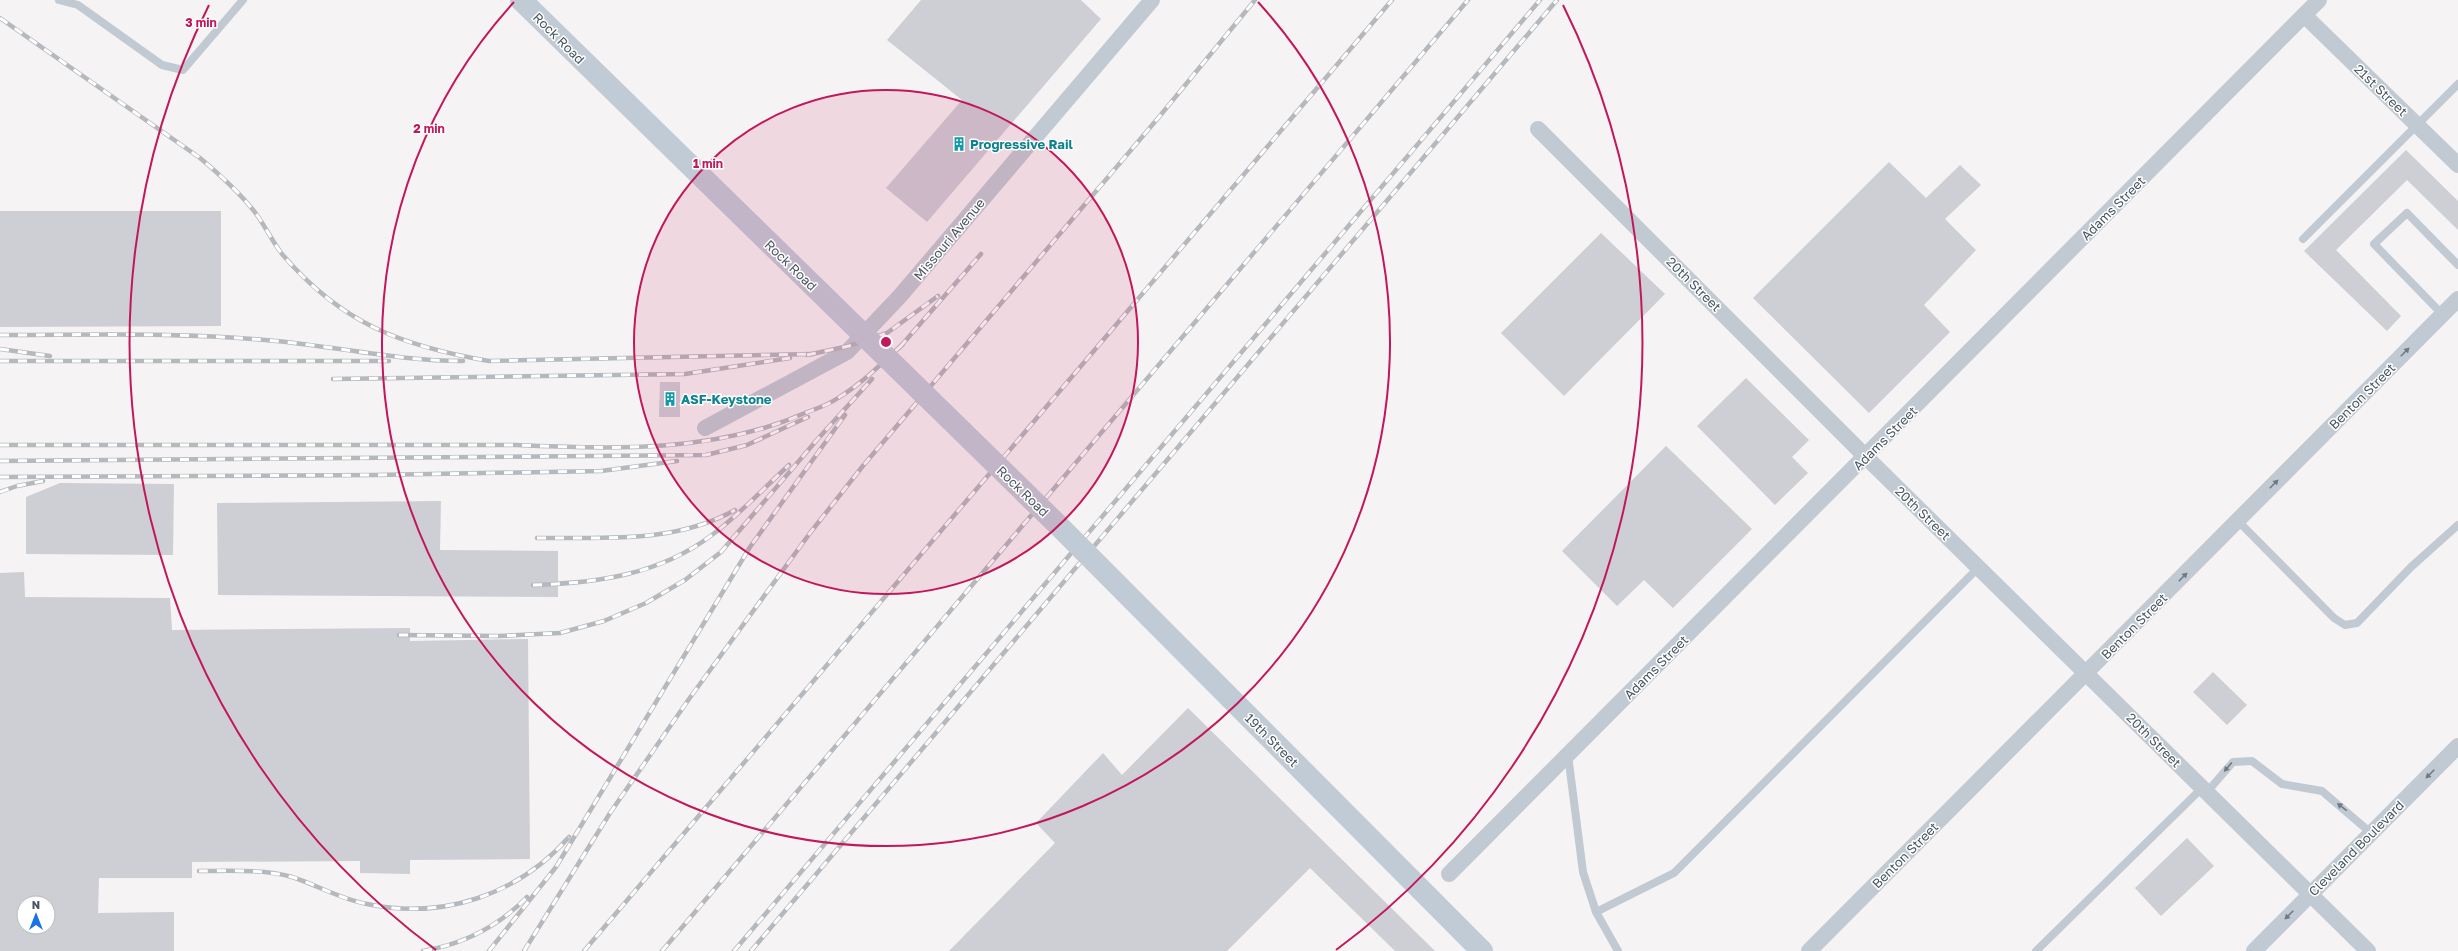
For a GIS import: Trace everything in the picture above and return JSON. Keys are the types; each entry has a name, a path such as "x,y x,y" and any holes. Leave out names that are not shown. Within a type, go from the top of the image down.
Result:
{"main road":[{"name":"Rock Road","path":"522,0 1061,528"},
{"name":"19th Street","path":"1061,528 1482,951"}],"street":[{"name":"Missouri Avenue","path":"705,428 847,352 900,296 1152,0"},
{"name":"Adams Street","path":"1449,874 1866,457 2319,0"},
{"name":"21st Street","path":"2304,15 2458,165"},
{"name":"20th Street","path":"1538,129 1866,457 2368,951"},
{"name":"Benton Street","path":"1809,951 2458,299"},
{"name":"Cleveland Boulevard","path":"2254,951 2458,746"}],"lane":[{"path":"59,0 78,5 162,65 183,70 243,0"},
{"path":"2303,239 2458,84"},
{"path":"2443,315 2374,244 2407,213 2458,265"},
{"path":"2238,521 2334,618 2345,625 2357,623 2411,567 2458,525"},
{"path":"1596,912 1674,872 1979,567"},
{"path":"1568,755 1583,872 1596,912 1618,951"},
{"path":"2036,951 2233,762 2252,761 2282,784 2322,791 2372,833"}],"building":[{"name":"Progressive Rail","path":"921,0 1081,0 1101,19 927,222 886,188 962,100 887,40"},
{"path":"2406,150 2458,201 2458,230 2407,180 2336,250 2401,316 2387,331 2304,251"},
{"path":"1889,162 1926,198 1960,165 1981,185 1945,219 1976,250 1924,305 1950,332 1869,413 1753,298"},
{"path":"0,211 221,211 221,326 0,327"},
{"path":"1601,233 1665,294 1564,396 1501,333"},
{"path":"1746,378 1809,440 1792,457 1808,473 1775,505 1697,426"},
{"name":"ASF-Keystone","path":"660,382 680,382 680,417 659,417"},
{"path":"1666,446 1752,529 1673,608 1644,580 1617,606 1562,551"},
{"path":"60,483 174,484 173,555 26,554 26,497"},
{"path":"441,501 440,550 558,551 558,597 218,595 217,503"},
{"path":"24,572 25,597 170,598 172,630 410,628 410,641 528,639 530,859 410,860 410,874 360,873 360,861 192,862 192,878 99,878 98,913 174,912 174,951 0,951 0,573"},
{"path":"2213,672 2247,705 2227,725 2193,692"},
{"path":"1188,708 1435,951 1395,951 1310,868 1227,951 949,951 1055,843 1036,823 1103,753 1122,775"},
{"path":"2187,838 2214,866 2161,916 2135,888"}],"railway":[{"path":"524,951 610,813 689,699 810,533 862,467 1159,117 1255,0"},
{"path":"584,951 1392,0"},
{"path":"662,951 1468,0"},
{"path":"734,951 1540,0"},
{"path":"751,951 1557,0"},
{"path":"0,18 200,158 228,183 248,204 258,216 282,254 304,278 327,298 350,314 375,328 400,339 428,348 489,361 813,354"},
{"path":"900,347 981,254"},
{"path":"807,355 849,346 887,333 938,296"},
{"path":"0,335 207,336 276,341 416,359 463,361"},
{"path":"0,445 516,445 627,447 663,446 699,442 770,426 826,405 856,386 903,344"},
{"path":"0,349 50,356"},
{"path":"333,379 685,374 790,358"},
{"path":"0,361 389,361"},
{"path":"399,635 499,636 560,633 604,621 646,603 685,580 721,552 816,441 872,379"},
{"path":"489,951 556,867 750,547 845,415"},
{"path":"0,461 706,455 747,445 808,417"},
{"path":"0,477 376,475 601,471 677,461"},
{"path":"533,585 604,579 649,568 671,559 692,549 712,535 742,510 789,465"},
{"path":"0,492 17,486 43,481"},
{"path":"537,538 613,538 663,534 688,529 712,521 735,510"},
{"path":"199,871 246,871 281,874 301,880 357,902 395,908 423,908 451,905 477,898 503,888 527,874 549,857 569,837"},
{"path":"423,951 452,944 479,933 504,917 527,897"}],"place":[{"name":"Progressive Rail","path":"959,144"},
{"name":"ASF-Keystone","path":"670,399"}]}
